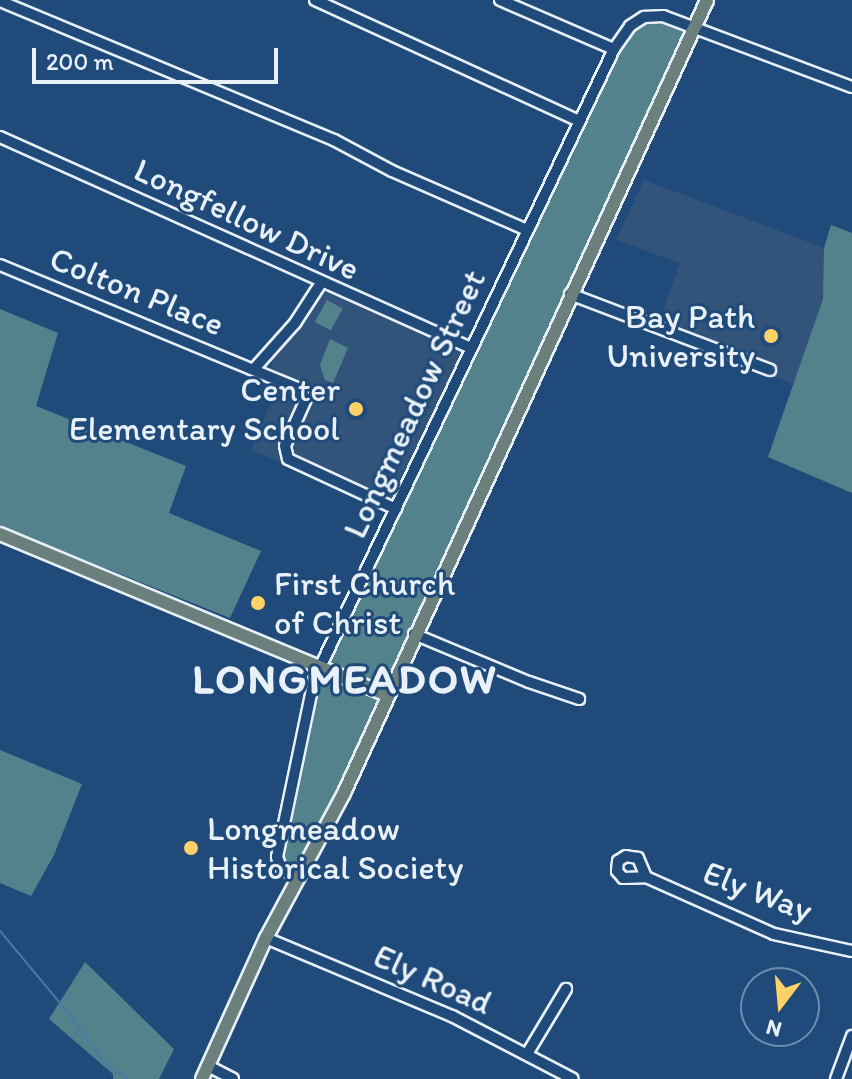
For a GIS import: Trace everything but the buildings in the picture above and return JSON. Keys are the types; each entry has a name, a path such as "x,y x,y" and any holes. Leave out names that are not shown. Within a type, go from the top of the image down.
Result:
{"main road":[{"path":"202,1079 266,938 344,793 414,634 707,0"},
{"path":"0,534 387,695"}],"street":[{"path":"315,0 579,121"},
{"path":"500,0 614,49"},
{"path":"0,1 309,129 406,178 527,230"},
{"name":"Longmeadow Street","path":"298,879 281,867 277,857 310,696 320,667 614,49 630,26 644,17 663,16 694,28"},
{"path":"694,28 852,87"},
{"name":"Longfellow Drive","path":"0,137 274,257 321,283 471,348"},
{"name":"Colton Place","path":"0,265 299,389 306,397 287,439 286,456 293,463 396,509"},
{"name":"Colton Place","path":"254,369 295,323 321,283"},
{"path":"570,294 770,370"},
{"path":"414,634 529,682 579,699"},
{"name":"Ely Way","path":"646,877 762,930 852,951"},
{"name":"Ely Road","path":"266,938 452,1016 573,1079"},
{"path":"527,1054 566,989"},
{"path":"836,1079 852,1036"},
{"path":"208,1066 233,1079"}],"shaded area":[{"name":"Bay Path University","path":"644,180 824,248 831,225 852,233 852,493 768,457 793,384 718,356 658,324 680,263 616,240"},
{"name":"Center Elementary School","path":"324,292 333,292 471,348 396,509 251,450 282,376 272,368 272,359"}],"green space":[{"path":"644,17 694,28 298,879 277,857 310,696 614,49"},
{"path":"831,225 852,233 852,493 768,457 823,299 824,248"},
{"path":"327,300 343,309 331,331 315,322"},
{"path":"0,309 58,333 36,406 186,466 169,513 261,551 230,618 0,526"},
{"path":"330,339 348,348 333,383 325,380 320,365"},
{"path":"0,750 82,784 54,855 31,896 0,883"},
{"path":"85,962 174,1049 159,1079 113,1079 113,1074 49,1019"}],"waterway":[{"path":"0,931 108,1067 128,1079"}],"place":[{"name":"Bay Path University","path":"771,336"},
{"name":"Center Elementary School","path":"356,409"},
{"name":"First Church of Christ","path":"258,603"},
{"name":"Longmeadow Historical Society","path":"191,848"}],"district":[{"name":"LONGMEADOW","path":"345,679"}]}
